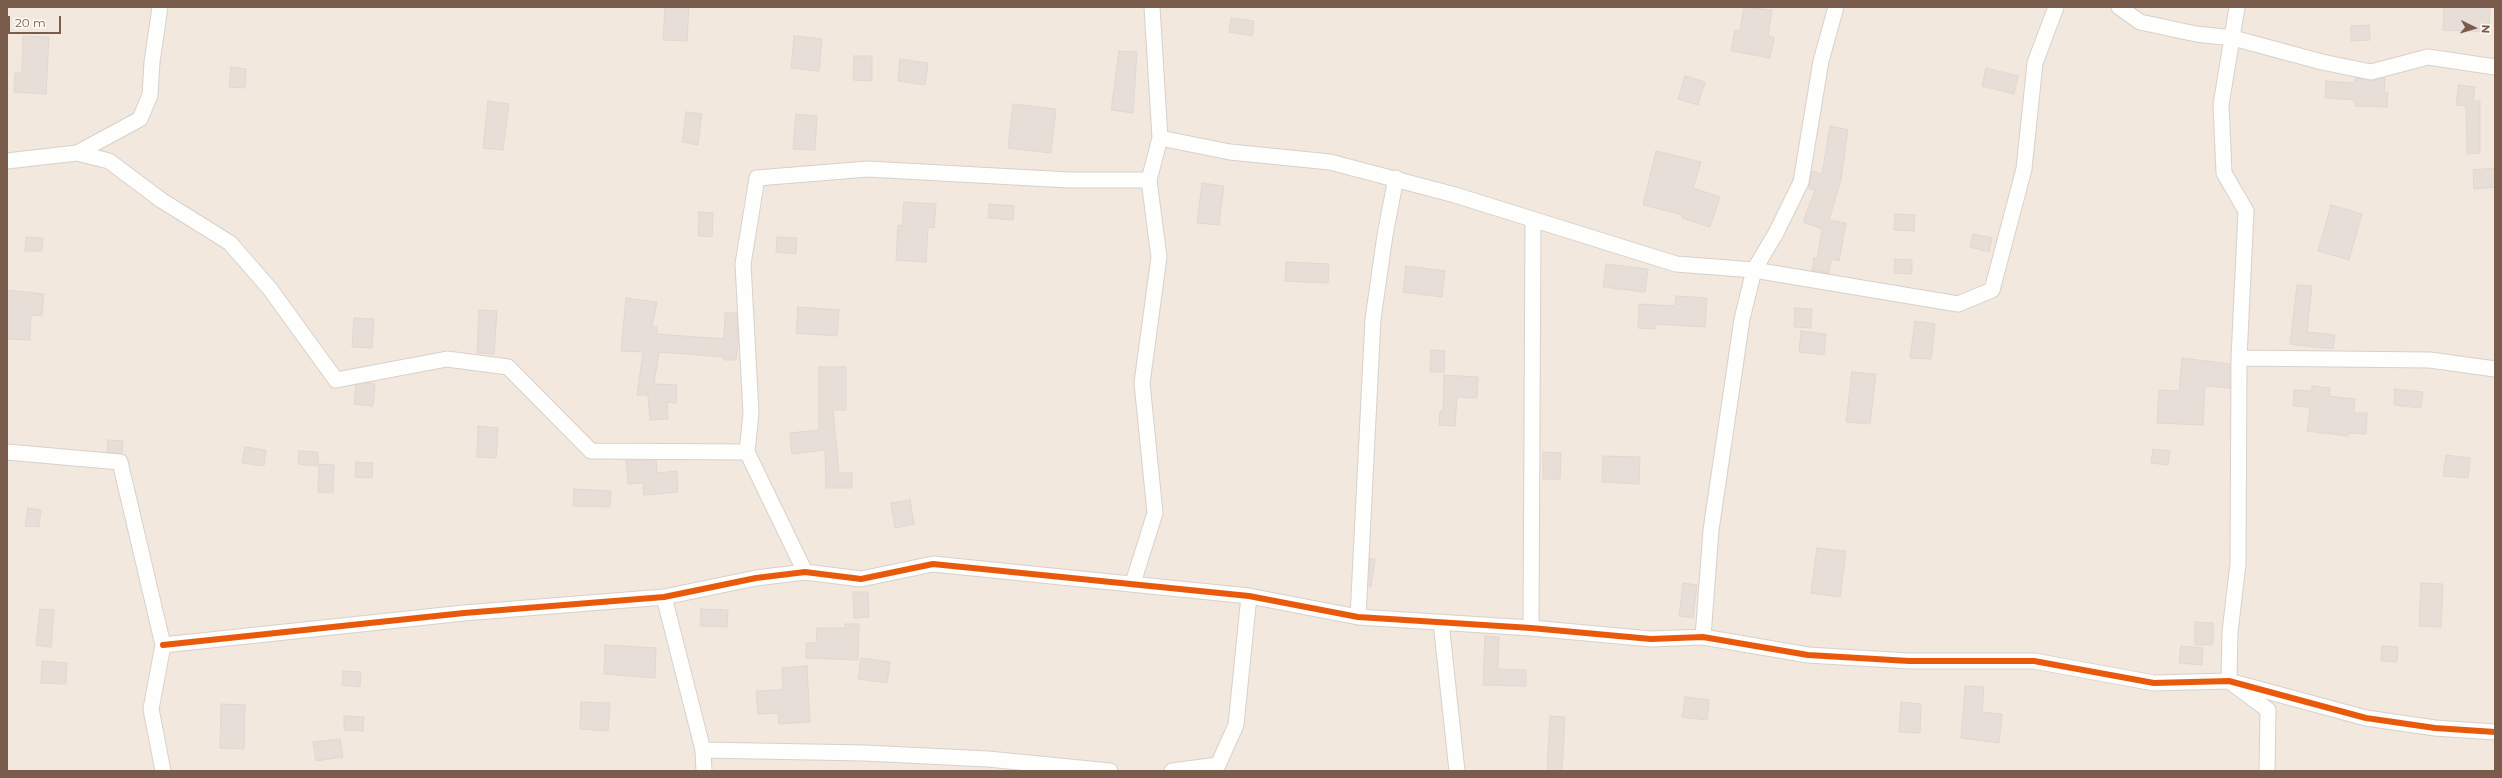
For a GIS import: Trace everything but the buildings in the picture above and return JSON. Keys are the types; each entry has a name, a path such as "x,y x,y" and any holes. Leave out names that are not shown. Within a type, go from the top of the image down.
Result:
{"street":[{"path":"7,162 77,153 140,119 150,95 152,62 160,7"},
{"path":"1133,584 1154,514 1142,384 1159,257 1149,180 1160,138 1152,7"},
{"path":"1703,637 1711,530 1742,319 1754,270 1776,232 1800,182 1821,61 1836,7"},
{"path":"1160,138 1230,152 1330,162 1396,178 1676,264 1754,270 1958,304 1992,290 2024,169 2034,63 2056,7"},
{"path":"2119,7 2140,22 2196,34 2233,38 2322,62 2371,72 2428,57 2495,67"},
{"path":"2229,681 2230,632 2238,564 2239,358 2246,211 2224,173 2221,105 2237,7"},
{"path":"77,153 109,161 161,200 230,243 270,289 336,380 446,359 508,367 591,451 747,452"},
{"path":"805,572 747,452 751,414 743,264 757,178 868,169 1069,180 1149,180"},
{"path":"1358,617 1373,319 1385,235 1396,178"},
{"path":"1531,628 1533,220"},
{"path":"2239,358 2430,360 2495,368"},
{"path":"7,452 120,462 163,645 151,709 163,771"},
{"path":"163,645 448,614 664,597 756,578 805,572 861,579 933,564 1249,596 1358,617 1531,628 1651,639 1703,637 1808,655 1910,661 2034,660 2154,683 2229,681 2366,718 2435,728 2495,732"},
{"path":"1172,771 1218,765 1236,725 1249,596"},
{"path":"664,597 703,750 704,771"},
{"path":"1441,622 1457,771"},
{"path":"2229,681 2268,710 2267,771"},
{"path":"703,750 865,753 988,759 1110,771"}],"shaded area":[{"path":"7,7 2495,7 2495,771 7,771"}],"cycle path":[{"path":"163,645 464,613 664,597 756,578 805,572 861,579 933,564 1249,596 1358,617 1531,628 1651,639 1703,637 1808,655 1909,661 2034,661 2154,683 2229,681 2366,718 2435,728 2495,732"}]}
